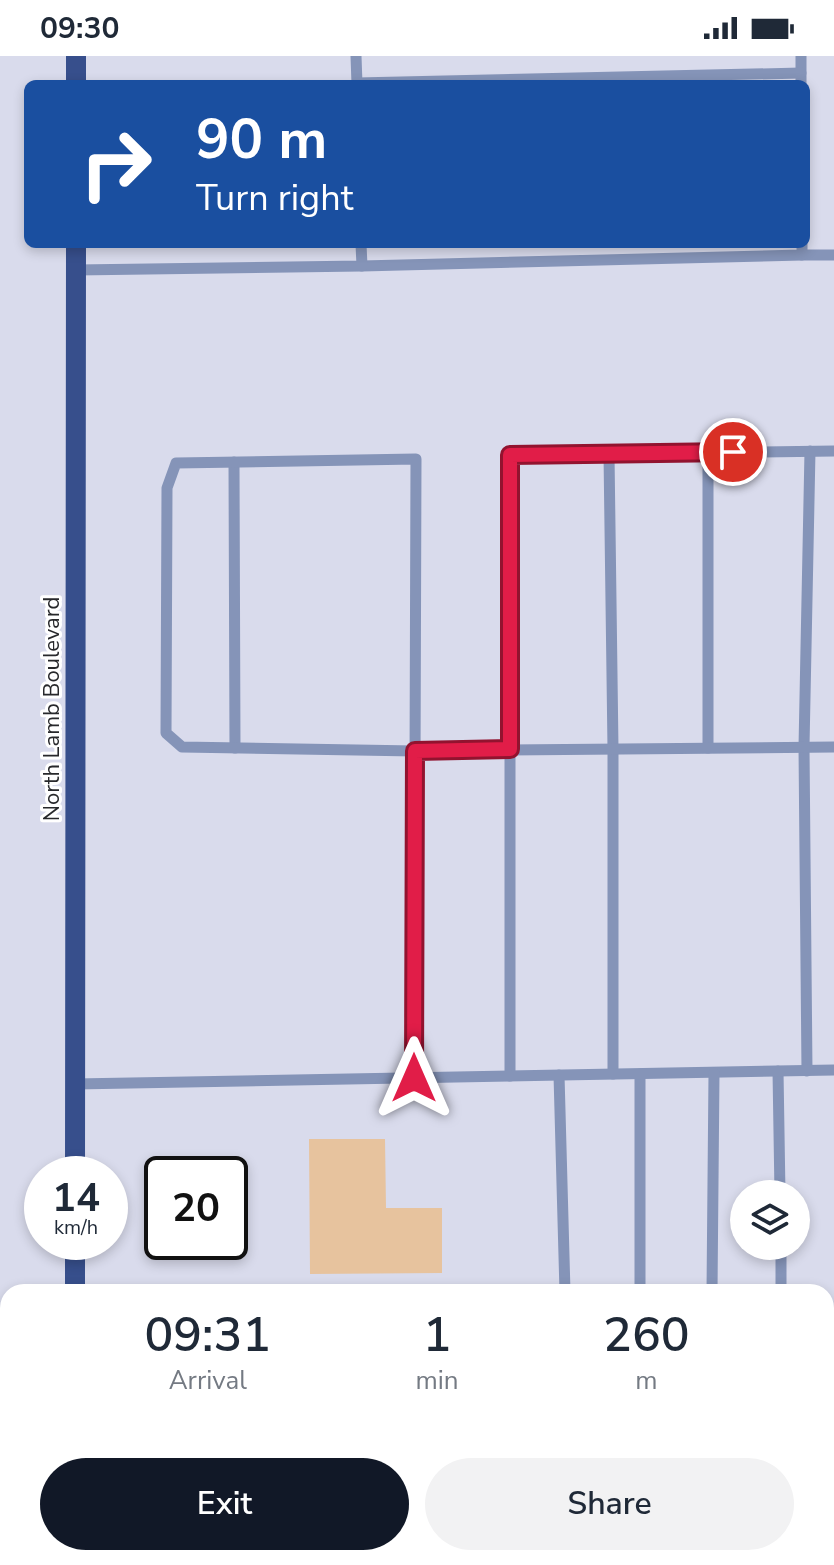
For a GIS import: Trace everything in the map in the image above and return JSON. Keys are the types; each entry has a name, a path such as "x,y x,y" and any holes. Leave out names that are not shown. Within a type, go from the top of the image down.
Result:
{"main road":[{"path":"76,56 76,80"},
{"name":"North Lamb Boulevard","path":"75,1156 76,248"},
{"path":"75,1260 75,1284"}],"lane":[{"path":"356,56 357,80"},
{"path":"712,80 801,79 801,56"},
{"path":"361,248 362,266"},
{"path":"76,270 362,266 802,250 834,255"},
{"path":"807,1071 804,747 810,451"},
{"path":"510,1076 510,455 834,451"},
{"path":"708,452 708,748"},
{"path":"609,454 613,1074"},
{"path":"414,1078 415,751 416,459 176,463 167,488 166,733 182,747 415,751 834,747"},
{"path":"234,462 235,748"},
{"path":"75,1084 834,1070"},
{"path":"778,1071 780,1180"},
{"path":"712,1284 714,1073"},
{"path":"640,1074 640,1284"},
{"path":"559,1075 565,1284"},
{"path":"781,1260 781,1284"}],"shaded area":[{"path":"0,56 834,56 834,1284 0,1284"}],"building":[{"path":"309,1139 385,1139 386,1208 442,1208 442,1273 310,1274"}],"route":[{"path":"414,1078 415,751 510,749 510,455 733,452"}]}
